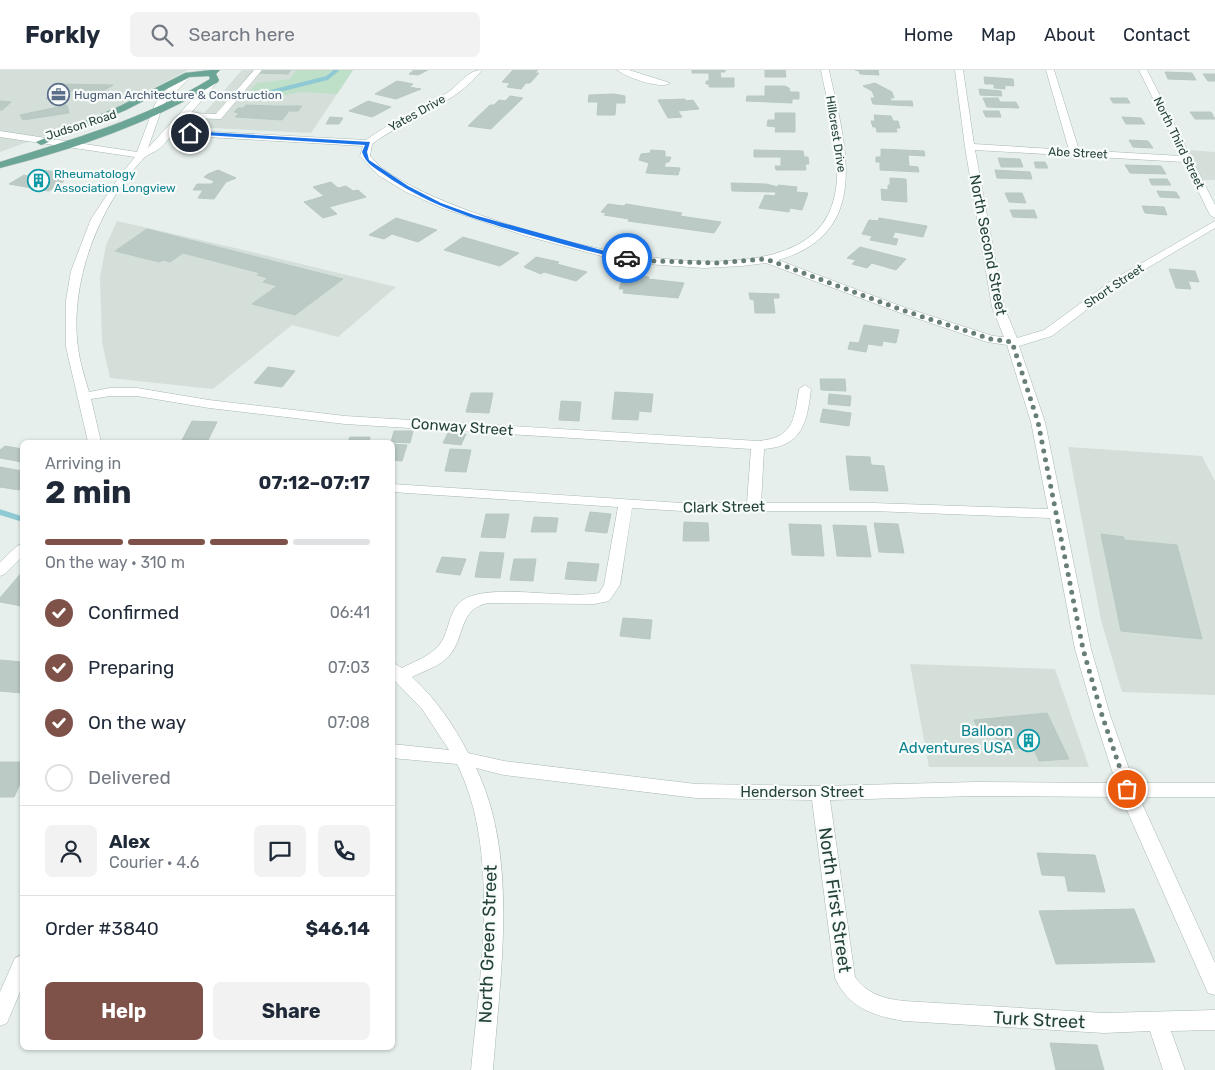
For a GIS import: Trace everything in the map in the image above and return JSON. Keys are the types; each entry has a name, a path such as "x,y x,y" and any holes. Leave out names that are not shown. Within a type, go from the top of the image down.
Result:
{"main road":[{"name":"Judson Road","path":"0,157 130,105 188,75 214,74"},
{"name":"Judson Road","path":"0,165 156,112 184,99 214,74"}],"street":[{"path":"185,115 218,116 258,70"},
{"name":"Yates Drive","path":"368,144 387,130 447,97 465,84 478,70"},
{"path":"622,70 650,81 666,84"},
{"name":"Hillcrest Drive","path":"368,144 365,156 383,173 422,196 472,216 584,248 629,258 717,263 766,259 799,248 819,233 834,213 841,195 842,162 825,70"},
{"name":"North Second Street","path":"959,70 970,147 998,307 1012,342 1038,422 1083,649 1102,715 1127,789 1215,986"},
{"path":"1050,70 1075,153"},
{"name":"North Third Street","path":"1143,70 1215,215"},
{"path":"0,134 141,155 155,148 170,132 185,115 214,74"},
{"path":"94,440 74,363 71,330 72,300 77,271 88,236 98,214 141,155 156,112 167,94 188,75"},
{"path":"170,132 368,144"},
{"name":"Abe Street","path":"970,147 1186,159"},
{"name":"Short Street","path":"1012,342 1031,340 1048,332 1118,281 1215,224"},
{"path":"766,259 902,310 991,339 1012,342"},
{"name":"Conway Street","path":"83,396 110,392 137,392 209,404 345,420 758,445 779,442 793,435 801,420 805,389"},
{"path":"754,506 758,445"},
{"name":"Clark Street","path":"395,488 694,508 754,506 873,507 1056,514"},
{"path":"397,672 443,652 450,641 461,610 472,600 488,598 594,599 604,597 612,585 626,504"},
{"path":"0,571 20,551"},
{"name":"North Green Street","path":"397,672 437,716 462,758 481,803 487,824 492,870 491,941 482,1070"},
{"name":"Henderson Street","path":"395,751 462,758 504,768 648,786 713,791 820,793 976,789 1215,790"},
{"name":"North First Street","path":"820,793 845,978 849,986 865,1000"},
{"path":"0,1016 20,969"},
{"name":"Turk Street","path":"865,1000 889,1009 946,1015 1104,1023 1215,1020"},
{"path":"1157,1022 1174,1070"}],"shaded area":[{"path":"0,70 188,70 118,107 0,152"},
{"path":"242,70 353,70 311,133 192,127"},
{"path":"1188,150 1215,152 1215,180 1203,180"},
{"path":"117,221 396,287 338,337 292,325 213,389 110,378 102,342 100,277 106,245"},
{"path":"1068,447 1202,456 1215,481 1215,695 1122,692 1101,620"},
{"path":"910,664 1055,669 1089,767 929,767"}],"green space":[{"path":"296,70 353,70 337,94 301,92 268,99 244,97 257,83 290,79"}],"building":[{"path":"259,70 291,70 288,74 257,73"},
{"path":"414,70 428,70 418,75 409,74"},
{"path":"513,70 538,70 535,73 539,73 521,89 507,87 510,83 502,82"},
{"path":"692,70 725,70 725,72 720,72 721,78 734,78 734,87 709,87 706,81 709,81 709,73 692,73"},
{"path":"765,70 785,70 786,77 765,77"},
{"path":"855,70 878,70 879,75 860,74 859,71"},
{"path":"1165,72 1192,73 1196,80 1168,79"},
{"path":"1203,74 1215,74 1215,81 1208,81"},
{"path":"984,77 1013,79 1014,86 1005,85 1005,89 994,88 994,84 985,84"},
{"path":"397,81 413,84 409,87 421,89 396,99 375,94"},
{"path":"875,83 892,92 894,98 890,98 891,101 912,101 913,106 873,104 871,98 875,98 872,91 863,86"},
{"name":"Hugman Architecture & Construction","path":"59,84 113,85 102,92 71,91 64,99 46,99"},
{"path":"765,86 785,86 789,88 790,92 799,92 799,99 792,99 792,103 746,101 747,96 765,96"},
{"path":"979,89 1001,91 1002,96 980,95"},
{"path":"614,94 625,96 625,103 616,103 615,115 597,115 598,102 588,102 589,95"},
{"path":"510,96 523,98 491,129 468,126 490,105 494,105 499,100 505,101"},
{"path":"983,98 998,98 1000,102 1016,102 1019,108 987,107"},
{"path":"1110,98 1127,98 1130,103 1113,103"},
{"path":"685,99 686,101 693,100 699,109 678,111 682,117 668,118 658,100"},
{"path":"0,101 11,102 1,111"},
{"path":"368,101 391,107 372,117 349,111"},
{"path":"67,105 69,113 23,120 20,115"},
{"path":"246,105 302,106 298,111 289,111 282,120 235,117 239,113 234,112"},
{"path":"983,111 999,111 1001,117 986,117"},
{"path":"1190,112 1211,112 1215,119 1195,119"},
{"path":"775,113 795,113 795,132 775,132 776,127 767,126 768,120 775,120"},
{"path":"874,115 891,116 893,121 898,121 900,128 896,128 897,132 877,132 876,127 873,127 871,121 875,121"},
{"path":"330,117 343,118 339,124 326,124"},
{"path":"1122,117 1141,118 1145,124 1126,124"},
{"path":"1129,140 1148,141 1153,148 1133,147"},
{"path":"881,149 924,151 925,156 908,155 909,166 918,167 919,172 880,170 880,162 876,162 876,157 881,157"},
{"path":"651,150 665,151 665,157 671,157 664,167 680,168 678,175 646,173 649,163 639,160 641,154 650,153"},
{"path":"754,150 803,151 804,157 808,157 809,164 805,164 806,170 776,170 775,166 781,166 781,157 754,157"},
{"path":"998,158 1020,159 1023,167 1001,167"},
{"path":"1034,162 1045,162 1048,168 1036,168"},
{"path":"1125,165 1161,166 1166,174 1130,173"},
{"name":"Rheumatology Association Longview","path":"37,170 61,172 58,173 68,175 60,180 64,181 49,191 9,184"},
{"path":"218,170 236,178 226,182 214,199 198,198 203,190 193,190 197,184 212,184 214,181 204,177"},
{"path":"995,170 1030,172 1032,179 997,178"},
{"path":"890,178 906,179 907,202 882,200 881,189 888,190"},
{"path":"1149,179 1167,179 1171,185 1152,185"},
{"path":"331,182 338,188 346,186 353,191 358,190 366,197 329,207 337,214 323,218 304,202 324,196 313,187"},
{"path":"731,183 797,187 796,192 808,193 802,210 790,208 789,212 759,208 765,195 775,196 776,192 732,191"},
{"path":"1157,191 1176,192 1180,198 1160,197"},
{"path":"1005,193 1022,193 1026,203 1009,202"},
{"path":"608,204 624,206 626,204 682,213 680,216 721,222 714,233 628,221 629,219 604,215 606,213 601,212"},
{"path":"1142,206 1164,207 1167,215 1145,213"},
{"path":"1010,210 1034,210 1037,218 1013,217"},
{"path":"396,218 437,230 418,242 392,234 384,239 369,235"},
{"path":"879,218 927,226 923,237 895,232 892,238 898,239 896,245 870,240 872,236 862,234 869,220 878,221"},
{"path":"147,229 343,279 295,315 252,304 277,286 263,282 268,278 257,275 260,273 183,253 170,262 163,260 159,262 115,251"},
{"path":"463,237 519,253 500,266 444,250"},
{"path":"860,247 906,259 896,270 872,263 867,268 852,264 856,260 847,258"},
{"path":"536,257 559,262 557,264 587,272 576,281 544,272 541,274 524,267"},
{"path":"1169,269 1195,271 1199,282 1188,281 1191,289 1176,288"},
{"path":"634,275 649,277 648,279 684,283 678,298 623,293 624,289 619,289 623,277 632,278"},
{"path":"749,293 779,294 779,298 773,298 775,313 755,313 754,300 750,299"},
{"path":"864,325 899,330 896,343 883,341 882,346 868,344 866,352 848,349 850,342 859,343"},
{"path":"268,367 295,371 282,387 254,383"},
{"path":"820,379 845,379 846,391 821,390"},
{"path":"615,392 653,394 651,412 639,411 638,420 612,419"},
{"path":"471,393 493,393 489,413 466,412"},
{"path":"829,394 851,396 850,406 828,404"},
{"path":"561,401 581,402 579,421 559,420"},
{"path":"823,409 851,413 849,426 820,422"},
{"path":"192,421 217,422 208,440 182,440"},
{"path":"394,431 413,431 410,443 395,442 395,440 392,440"},
{"path":"448,433 466,434 461,445 443,443"},
{"path":"350,437 370,437 369,440 349,440"},
{"path":"395,444 407,445 402,461 395,460"},
{"path":"5,446 20,449 20,462 0,458 0,450"},
{"path":"450,449 471,450 466,472 445,471"},
{"path":"846,456 870,457 871,465 884,466 888,491 850,490"},
{"path":"0,467 20,471 19,490 0,487"},
{"path":"590,512 611,514 607,533 585,531"},
{"path":"486,514 509,514 505,538 481,537"},
{"path":"534,517 558,518 556,532 531,532"},
{"path":"684,522 708,523 709,541 683,541"},
{"path":"874,523 898,524 904,553 879,552"},
{"path":"789,524 821,525 824,556 792,555"},
{"path":"833,525 866,526 871,557 837,556"},
{"path":"1101,534 1124,537 1124,540 1177,545 1202,639 1121,631"},
{"path":"480,552 504,553 500,578 475,577"},
{"path":"442,557 466,559 460,575 436,572"},
{"path":"514,559 536,559 533,581 510,580"},
{"path":"568,562 599,564 596,581 565,579"},
{"path":"20,574 20,606 0,602 0,598"},
{"path":"623,618 652,620 650,639 620,636"},
{"path":"0,660 20,662 20,693 0,691"},
{"name":"Balloon Adventures USA","path":"1047,713 1069,759 1039,761 1033,747 1002,750 994,732 980,733 974,720"},
{"path":"0,762 20,762 20,784 14,797 0,797"},
{"path":"1037,853 1095,855 1105,892 1068,891 1065,876 1042,875"},
{"path":"1134,909 1155,962 1056,964 1039,911"},
{"path":"1050,1043 1097,1045 1104,1070 1056,1070"}],"waterway":[{"path":"255,96 327,78 337,70"},
{"path":"0,512 20,518"}],"way so far":[{"path":"627,258 653,261 717,263 766,259 902,310 991,339 1012,342 1038,422 1083,649 1102,715 1127,789"}],"place":[{"name":"Hugman Architecture & Construction","path":"58,95"},
{"name":"Rheumatology Association Longview","path":"38,181"},
{"name":"Balloon Adventures USA","path":"1029,740"}],"route":[{"path":"190,133 368,144 364,152 367,160 406,188 439,204 472,216 584,248 627,258"}]}
